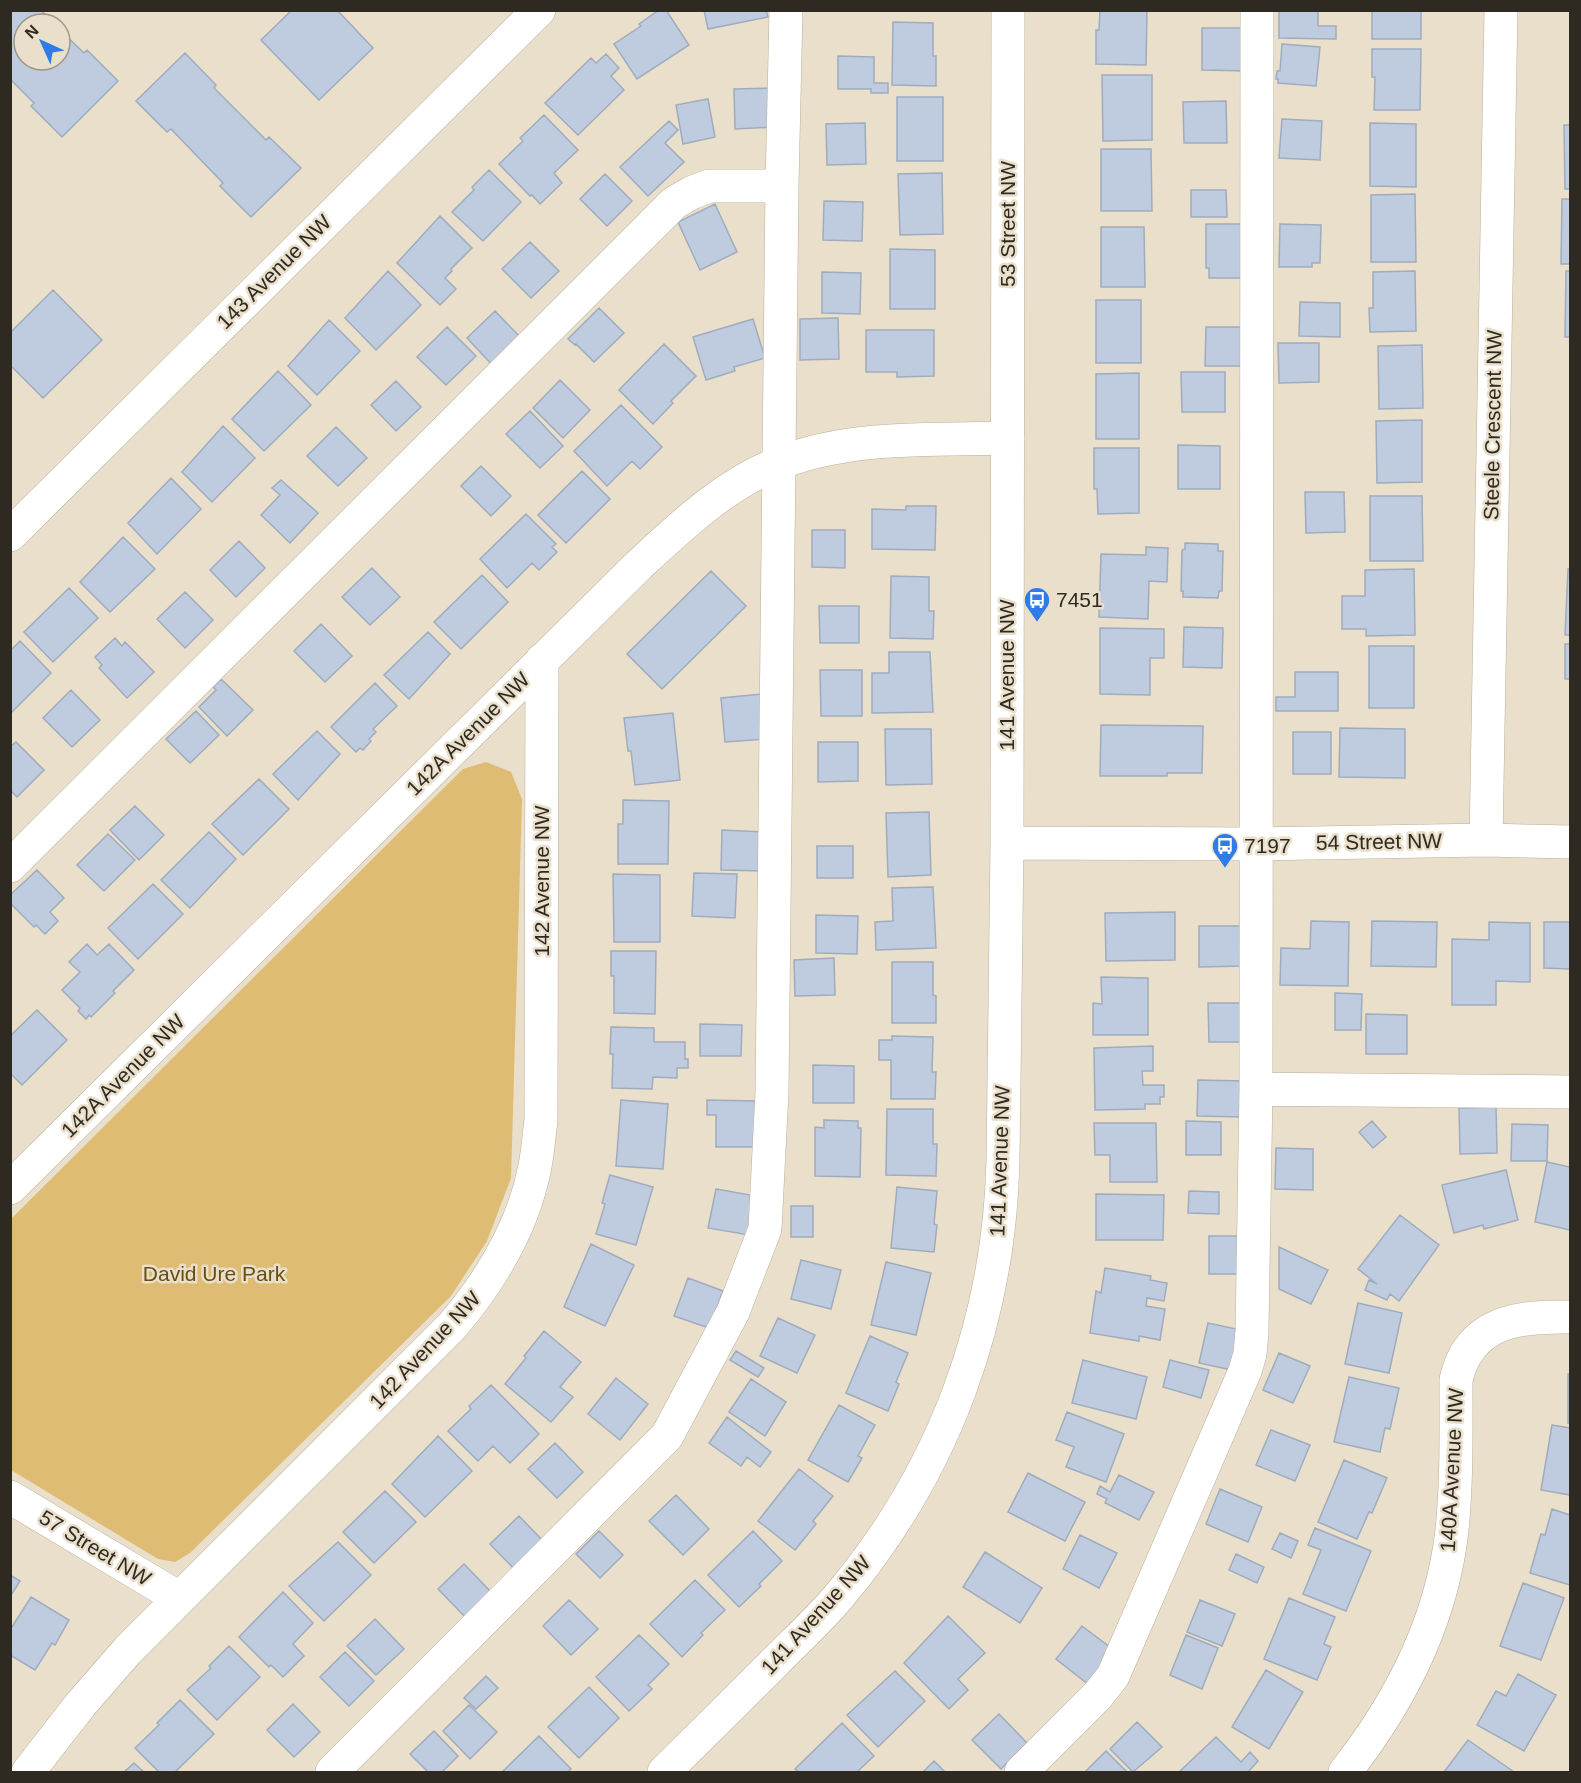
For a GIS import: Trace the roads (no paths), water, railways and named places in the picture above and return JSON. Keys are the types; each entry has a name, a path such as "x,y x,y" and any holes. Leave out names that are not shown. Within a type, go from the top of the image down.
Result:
{"street":[{"name":"143 Avenue NW","path":"10,535 539,10"},
{"path":"332,1773 667,1436 733,1312 765,1229 772,1092 786,10"},
{"name":"53 Street NW","path":"1008,10 1008,438"},
{"path":"1020,1773 1098,1695 1113,1676 1245,1371 1250,1354 1256,1089 1257,10"},
{"name":"Steele Crescent NW","path":"1486,840 1501,10"},
{"path":"10,866 674,204 691,193 709,186 782,186"},
{"name":"142A Avenue NW","path":"10,1188 639,565 678,529 716,500 747,479 780,463 811,452 881,442 1008,438"},
{"name":"141 Avenue NW","path":"664,1773 839,1597 890,1529 931,1457 950,1418 978,1337 996,1252 1002,1202 1007,843 1008,438"},
{"name":"142 Avenue NW","path":"28,1773 104,1677 453,1325 492,1274 508,1244 535,1168 541,1120 542,660"},
{"name":"54 Street NW","path":"1007,843 1255,844 1486,840 1570,842"},
{"path":"1256,1089 1570,1092"},
{"name":"140A Avenue NW","path":"1345,1773 1393,1704 1413,1666 1440,1593 1454,1512 1456,1380 1460,1362 1472,1344 1485,1332 1502,1324 1526,1318 1570,1317"},
{"name":"57 Street NW","path":"10,1497 179,1599"}],"place":[{"name":"7451","path":"1037,623"},
{"name":"7197","path":"1225,869"}],"park label":[{"name":"David Ure Park","path":"214,1274"}]}
